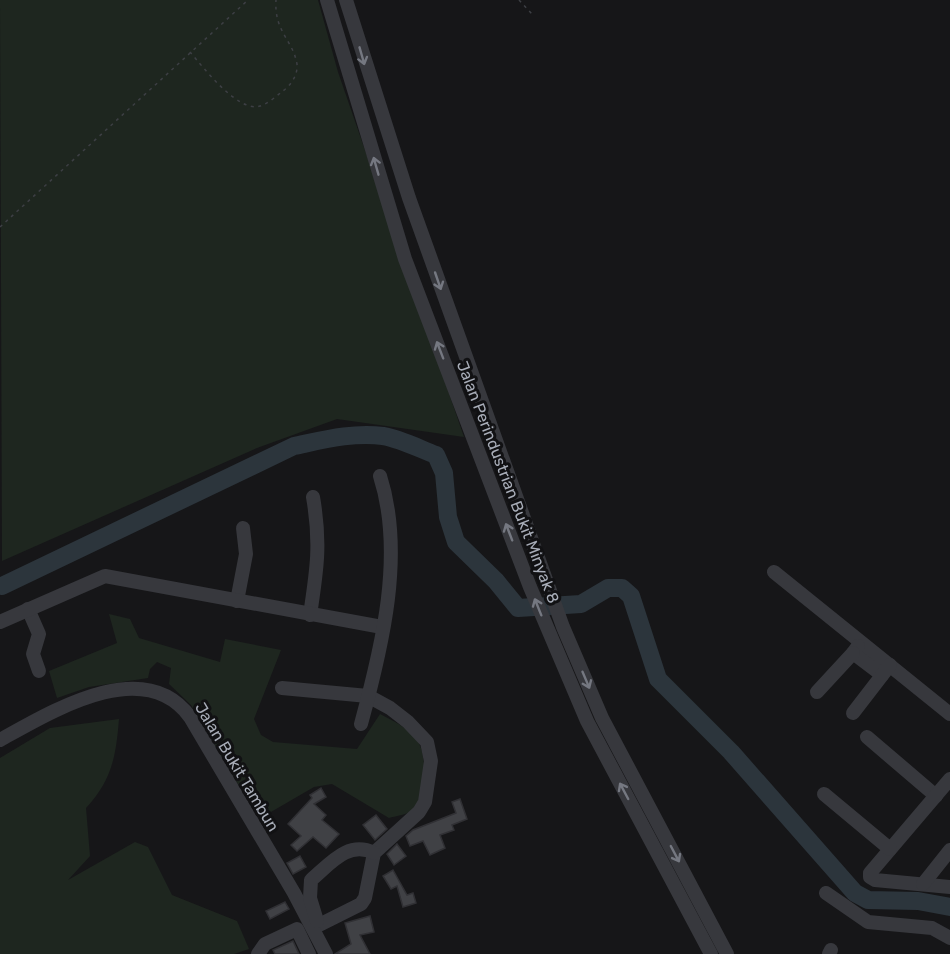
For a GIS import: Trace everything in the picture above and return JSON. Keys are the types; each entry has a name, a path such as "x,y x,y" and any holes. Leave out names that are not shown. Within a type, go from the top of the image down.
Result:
{"street":[{"name":"Jalan Perindustrian Bukit Minyak 8","path":"327,0 405,259 546,628 587,722 711,954"},
{"name":"Jalan Perindustrian Bukit Minyak 8","path":"346,0 368,77 427,248 563,627 602,717 727,954"},
{"path":"405,259 427,248"},
{"path":"361,724 382,627 390,568 387,498 380,476"},
{"path":"310,615 319,559 319,533 313,497"},
{"path":"237,601 246,554 243,528"},
{"path":"774,572 857,648 950,714"},
{"path":"0,622 105,576 382,627"},
{"path":"28,609 39,634 33,654 39,671"},
{"path":"817,692 857,648"},
{"path":"853,713 886,670"},
{"name":"Jalan Bukit Tambun","path":"0,740 52,712 97,694 137,688 156,690 167,696 183,708 190,717 317,930 326,954"},
{"path":"282,688 368,696 390,708 408,722 427,742 431,761 425,802 419,812 374,853 365,898 361,904 317,930 306,949"},
{"path":"867,737 936,796"},
{"path":"950,779 870,873 870,877 874,880 950,887"},
{"path":"824,794 890,849"},
{"path":"317,930 309,898 311,880 350,849 358,848 374,853"},
{"path":"923,884 950,850"},
{"path":"826,893 868,922 932,928 950,938"},
{"path":"258,954 265,944 297,929 306,949"}],"path":[{"path":"0,227 248,0"},
{"path":"190,52 225,91 240,102 250,107 259,107 271,100 289,87 296,75 297,66 294,55 282,36 275,10 276,0"},
{"path":"519,0 532,15"}],"shaded area":[{"path":"0,0 318,0 338,72 464,437 337,419 257,448 2,561"},
{"path":"109,614 130,619 139,638 220,662 225,639 281,650 254,719 261,735 273,742 357,749 380,714 408,730 419,744 424,763 424,775 421,796 417,805 409,812 389,818 332,784 314,787 264,816 238,784 191,705 169,684 171,668 157,662 150,669 148,678 89,687 57,698 49,671 117,643"},
{"path":"119,719 111,767 102,787 86,808 90,856 68,880 135,842 148,847 172,895 237,921 249,949 234,954 0,954 0,758 50,728"}],"building":[{"path":"321,788 326,797 314,804 326,815 322,820 339,834 326,848 313,837 297,851 291,845 301,836 288,824 312,798 310,795"},
{"path":"460,799 467,819 452,825 454,830 440,835 445,848 430,855 423,841 410,846 406,836 413,830 456,813 452,802"},
{"path":"376,815 387,829 375,840 363,825"},
{"path":"397,844 406,856 394,865 387,854"},
{"path":"300,856 306,867 293,874 287,863"},
{"path":"393,870 407,895 413,893 416,903 403,907 397,886 391,889 383,876"},
{"path":"285,902 289,909 270,919 266,911"},
{"path":"370,916 374,932 360,935 370,954 335,954 351,944 345,923"},
{"path":"293,941 299,954 275,954 273,950"}],"waterway":[{"path":"2,586 294,446 361,435 397,439 436,455 444,473 448,517 456,542 496,581 518,608 581,604 608,588 622,588 631,596 658,679 731,752 855,893 868,900 918,901 950,907"}]}
